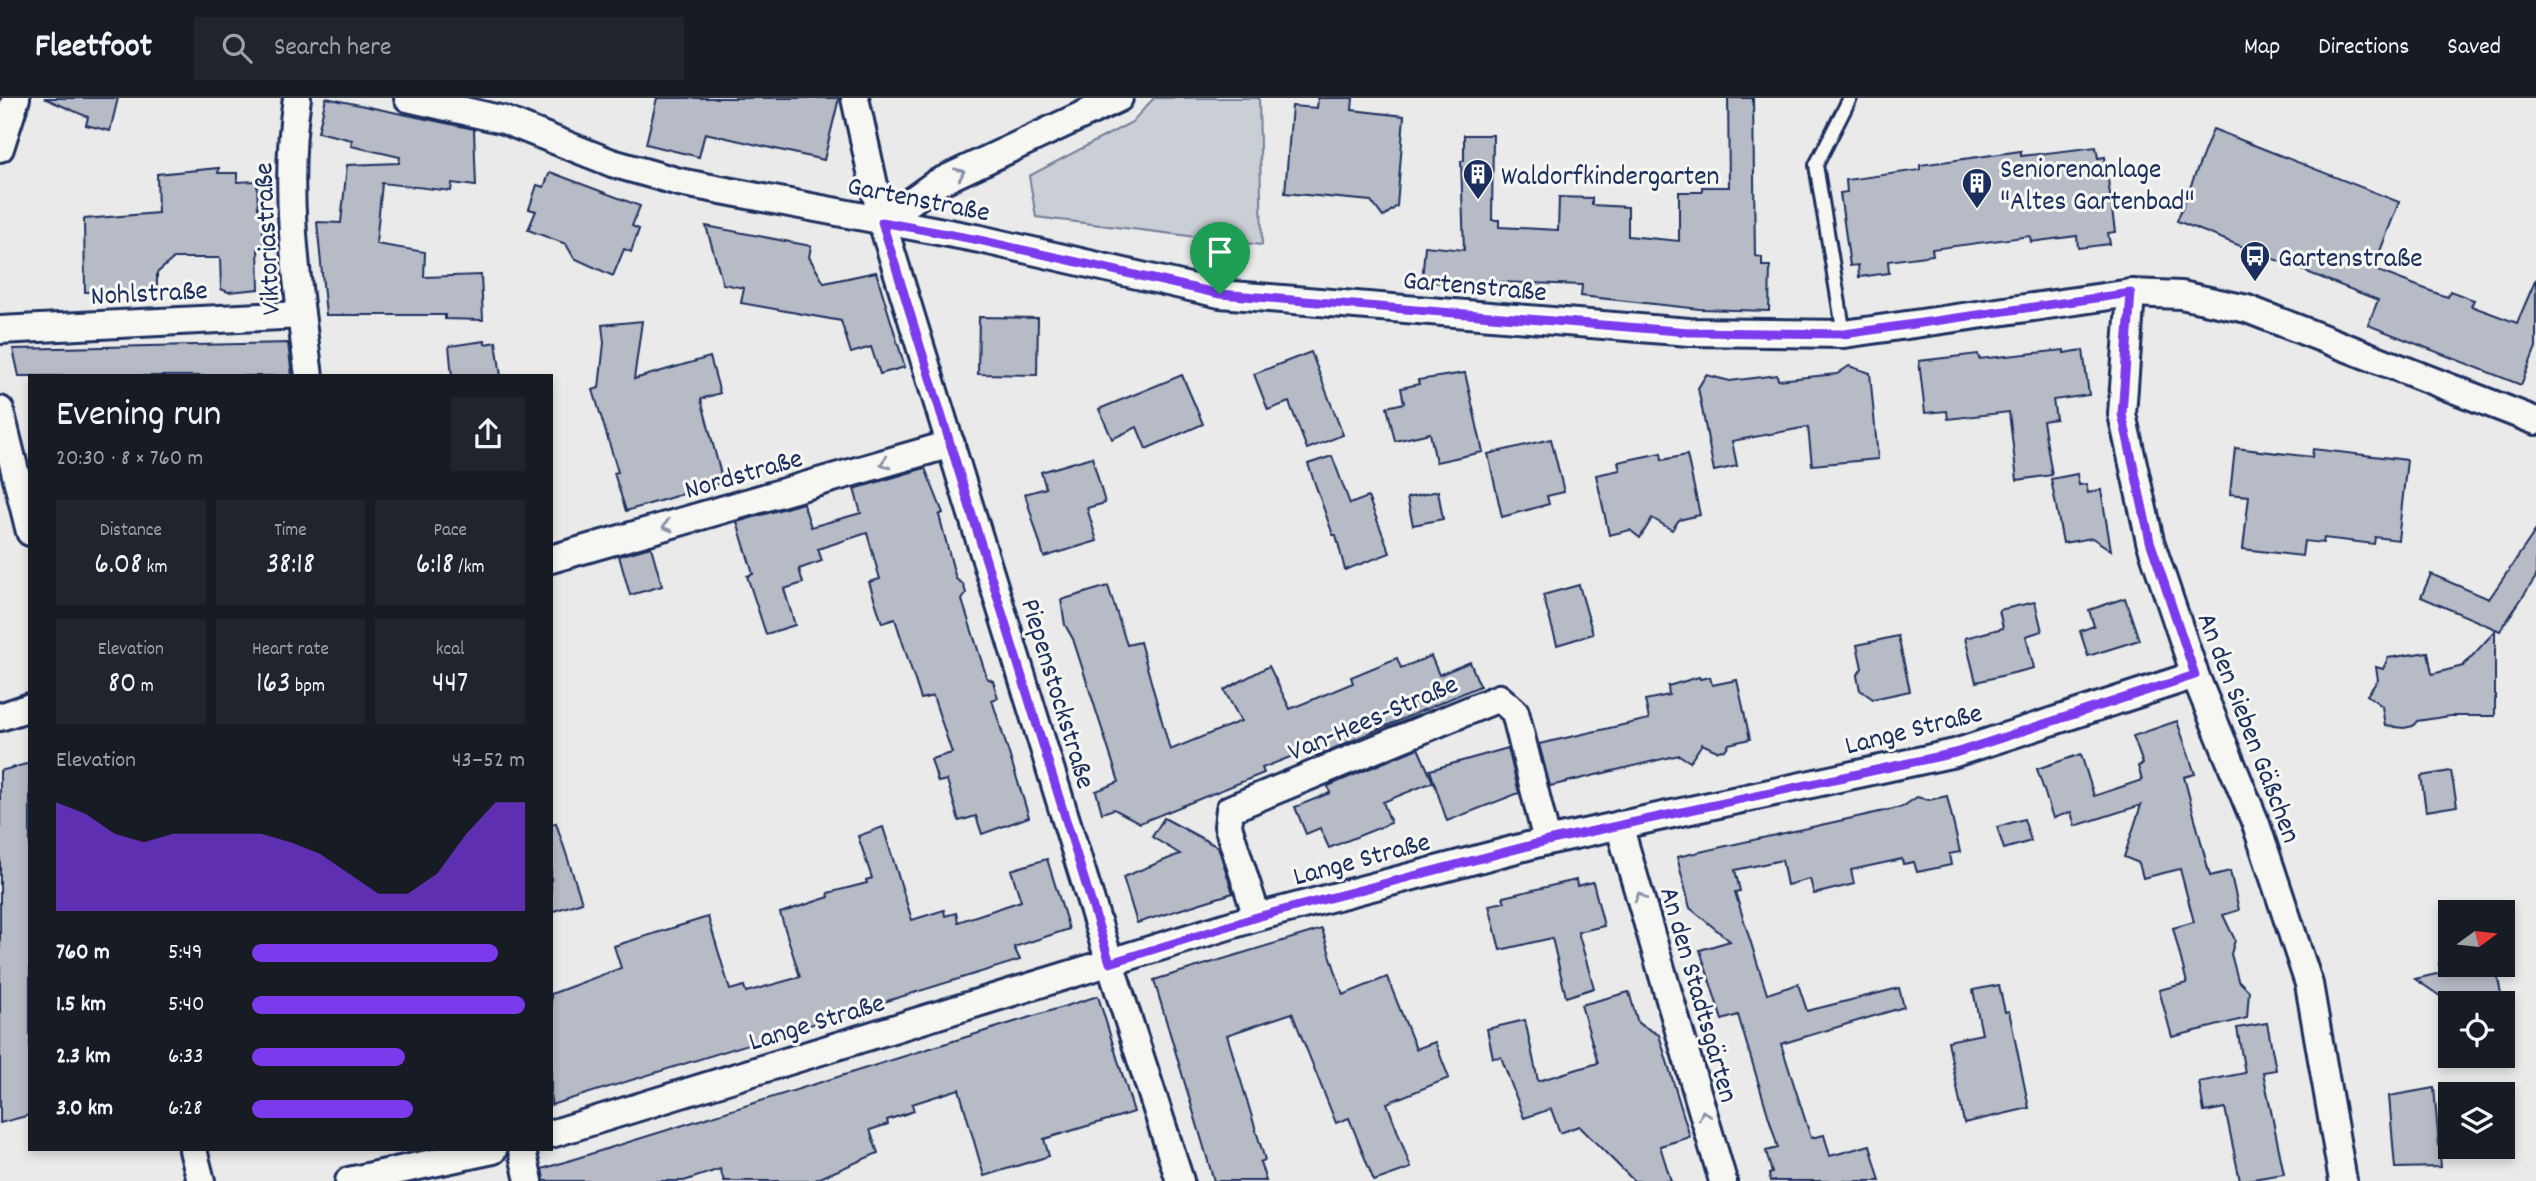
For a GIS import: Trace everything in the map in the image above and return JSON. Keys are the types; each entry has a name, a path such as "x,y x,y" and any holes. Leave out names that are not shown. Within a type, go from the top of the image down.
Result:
{"street":[{"path":"0,148 16,98"},
{"name":"Viktoriastraße","path":"297,98 291,134 292,222 309,374"},
{"name":"Gartenstraße","path":"408,98 504,120 612,163 679,182 979,240 1220,294 1689,332 1844,334 2131,293 2181,295 2247,309 2536,421"},
{"name":"Piepenstockstraße","path":"855,98 882,222 1110,963 1180,1181"},
{"path":"882,222 935,184 1119,98"},
{"name":"An den Sieben Gäßchen","path":"2131,293 2122,414 2150,541 2195,675 2256,824 2309,984 2343,1181"},
{"name":"Nohlstraße","path":"0,330 301,314"},
{"path":"0,410 28,524"},
{"name":"Nordstraße","path":"553,558 951,444"},
{"name":"Lange Straße","path":"553,1134 1257,917 1547,841 1955,753 2195,675"},
{"name":"Van-Hees-Straße","path":"1257,917 1228,826 1230,809 1499,698 1516,712 1547,841"},
{"path":"0,718 28,708"},
{"name":"An den Stadtsgärten","path":"1619,825 1723,1181"},
{"path":"193,1151 201,1181"},
{"path":"349,1181 488,1151"},
{"path":"522,1151 529,1181"}],"lane":[{"path":"1844,334 1816,165 1850,98"}],"shaded area":[{"path":"1154,98 1259,98 1262,245 1036,217 1029,176 1132,122"}],"building":[{"path":"44,98 118,98 110,131 86,125 88,117"},
{"path":"326,98 474,129 476,186 452,183 451,191 382,183 376,244 425,252 424,277 481,275 483,320 445,319 445,315 326,315 317,222 341,223 347,165 399,163 400,157 351,146 352,140 318,132"},
{"path":"657,98 839,98 824,160 705,133 699,157 646,144"},
{"path":"1318,98 1353,98 1352,110 1404,116 1397,206 1383,217 1371,201 1285,193 1292,106 1317,108"},
{"path":"1728,98 1753,98 1755,256 1762,257 1762,266 1770,266 1769,311 1700,309 1581,296 1582,285 1499,282 1499,288 1422,281 1425,246 1464,250 1461,161 1464,161 1464,135 1493,135 1492,220 1499,220 1499,227 1558,230 1559,197 1592,198 1592,205 1628,207 1628,236 1679,241 1679,192 1702,192 1702,187 1729,187"},
{"path":"2213,129 2399,202 2373,269 2441,295 2448,297 2450,291 2474,300 2471,306 2517,323 2536,279 2536,347 2521,385 2368,325 2378,300 2177,221"},
{"name":"Seniorenanlage \"Altes Gartenbad\"","path":"2096,147 2098,158 2105,157 2115,232 2108,233 2110,244 2078,248 2077,236 2031,242 2030,236 1932,249 1933,255 1888,261 1889,273 1859,277 1858,265 1850,266 1840,193 1847,192 1846,180 1920,170 1920,165 2021,151 2021,156"},
{"path":"219,168 218,173 237,173 237,182 257,181 258,208 263,208 263,247 258,247 259,289 228,292 221,289 220,258 174,258 157,273 157,290 85,292 84,219 158,213 157,174"},
{"path":"550,172 640,206 632,226 639,229 631,252 624,249 613,276 574,258 566,244 528,230 536,211 529,209 537,185 544,187"},
{"path":"706,226 811,246 809,257 824,283 876,272 905,367 880,374 871,347 851,353 841,321 741,303 744,288 723,284"},
{"path":"979,317 1038,318 1037,375 978,374"},
{"path":"642,321 634,379 710,357 720,393 701,399 723,482 626,511 614,473 618,472 593,390 599,388 604,343 602,325"},
{"path":"496,342 501,374 452,374 449,346"},
{"path":"288,343 292,374 19,376 13,349"},
{"path":"2064,350 2064,353 2083,350 2089,395 2053,400 2056,419 2043,421 2052,475 2017,480 2009,412 1948,419 1947,411 1925,413 1919,361 1978,354 1979,359"},
{"path":"1311,352 1343,435 1307,449 1289,402 1268,410 1254,374"},
{"path":"1849,366 1870,373 1878,459 1812,465 1808,427 1732,441 1737,466 1714,471 1698,388 1706,375 1730,381 1777,375 1778,380 1837,374"},
{"path":"1465,373 1483,452 1436,462 1430,433 1395,441 1387,407 1404,403 1401,388 1419,384 1418,380"},
{"path":"1182,375 1203,424 1146,449 1137,427 1112,439 1099,409"},
{"path":"1551,439 1564,492 1547,496 1549,504 1502,517 1488,454"},
{"path":"2235,448 2312,457 2313,449 2407,460 2398,540 2375,537 2374,544 2324,538 2323,543 2304,541 2302,556 2243,549 2249,496 2230,494"},
{"path":"1661,453 1662,460 1687,455 1700,515 1679,520 1672,530 1652,518 1640,538 1630,530 1609,535 1596,475 1620,470 1618,462"},
{"path":"1332,456 1350,504 1368,497 1390,553 1345,570 1336,535 1333,535 1308,464"},
{"path":"1092,457 1105,503 1087,508 1097,541 1044,557 1025,494 1046,488 1041,472"},
{"path":"925,468 943,513 939,515 956,579 963,584 966,593 962,600 987,678 993,681 998,698 992,700 1029,817 982,834 976,816 959,821 947,780 938,782 931,759 952,753 933,696 921,699 895,619 882,623 869,582 880,579 867,533 818,549 822,561 799,569 803,583 784,589 795,625 766,634 747,576 753,574 737,522 803,503 811,527 861,513 854,489"},
{"path":"2077,474 2079,485 2086,484 2088,493 2101,490 2111,550 2092,538 2063,543 2051,479"},
{"path":"1438,491 1443,519 1413,525 1407,498"},
{"path":"2536,530 2536,577 2500,631 2421,597 2431,574 2489,599"},
{"path":"651,547 662,586 630,595 619,556"},
{"path":"1579,585 1593,634 1557,645 1543,595"},
{"path":"1108,586 1127,645 1140,642 1170,750 1241,721 1224,690 1269,666 1290,709 1353,683 1351,677 1397,658 1401,668 1431,656 1439,675 1470,662 1480,686 1316,756 1313,748 1262,768 1264,773 1140,823 1114,809 1102,813 1096,791 1119,782 1073,639 1065,625 1061,600"},
{"path":"2125,598 2139,640 2088,656 2080,631 2094,626 2089,610"},
{"path":"2035,602 2042,631 2026,636 2034,668 1976,682 1965,638 2003,628 1999,610"},
{"path":"2495,631 2495,716 2450,716 2417,721 2413,726 2404,728 2385,726 2382,706 2367,695 2378,680 2376,667 2383,669 2388,658 2428,652 2432,674 2463,666"},
{"path":"1898,636 1910,691 1873,699 1860,690 1857,676 1862,668 1857,645"},
{"path":"1699,677 1710,677 1712,685 1737,680 1750,739 1729,744 1725,750 1717,751 1702,744 1690,762 1679,755 1550,786 1539,744 1649,719 1645,700 1669,695 1668,686"},
{"path":"2177,721 2195,774 2184,777 2210,876 2230,871 2239,910 2223,915 2235,940 2231,954 2238,980 2249,991 2247,1018 2172,1037 2159,990 2187,983 2173,928 2194,922 2180,869 2143,878 2139,863 2124,857 2141,805 2075,826 2071,812 2053,818 2037,769 2081,754 2094,796 2142,780 2138,766 2143,764 2133,736"},
{"path":"1418,748 1433,782 1383,802 1391,823 1329,848 1320,828 1306,834 1295,807 1330,793 1328,786"},
{"path":"1508,748 1519,793 1447,821 1430,770"},
{"path":"28,764 28,1116 0,1123 0,771"},
{"path":"2451,771 2457,806 2426,811 2421,776"},
{"path":"1947,796 1960,852 1949,854 1951,865 1917,872 1914,862 1903,864 1902,859 1851,870 1854,884 1814,894 1810,879 1787,885 1782,860 1735,870 1740,891 1735,892 1767,994 1798,984 1807,1011 1899,988 1904,1007 1781,1044 1811,1138 1824,1135 1830,1156 1870,1145 1880,1181 1770,1181 1769,1174 1772,1173 1766,1151 1778,1148 1738,1015 1722,1020 1700,950 1730,941 1690,908 1677,857 1902,807 1917,797 1929,800"},
{"path":"1164,818 1218,847 1233,893 1137,923 1123,877 1180,854 1152,837"},
{"path":"2024,819 2031,841 2004,849 1997,827"},
{"path":"556,823 582,902 553,911 553,824"},
{"path":"883,827 912,920 944,910 945,916 956,913 958,922 1021,901 1011,870 1047,859 1069,929 1014,947 1020,960 553,1104 553,993 621,968 614,946 708,917 730,990 744,986 746,992 800,977 780,913 829,897 828,893 867,883 866,880 872,878 858,836"},
{"path":"1576,880 1577,886 1593,882 1604,926 1578,932 1594,988 1566,997 1552,938 1500,950 1489,905 1505,902 1503,897"},
{"path":"1322,929 1343,995 1387,977 1416,1049 1435,1042 1449,1078 1387,1103 1411,1168 1374,1181 1349,1118 1336,1123 1292,1013 1227,1035 1265,1160 1260,1162 1266,1181 1214,1181 1154,980"},
{"path":"2438,974 2438,977 2498,977 2501,991 2438,991 2438,995 2415,979"},
{"path":"1999,985 2005,1012 2009,1011 2029,1108 1964,1123 1948,1041 1982,1034 1973,990"},
{"path":"1629,992 1638,1023 1659,1035 1690,1137 1660,1146 1671,1181 1634,1181 1579,1126 1560,1133 1551,1109 1524,1118 1501,1057 1493,1058 1487,1029 1525,1020 1538,1081 1598,1063 1581,1005"},
{"path":"1098,996 1134,1112 1044,1139 1049,1156 984,1176 959,1089 912,1104 914,1111 887,1120 888,1124 870,1130 878,1153 813,1181 724,1181 720,1169 684,1181 544,1181 542,1169"},
{"path":"2267,1023 2276,1070 2263,1072 2284,1174 2240,1181 2225,1108 2204,1112 2199,1082 2245,1073 2237,1028"},
{"path":"2434,1088 2438,1159 2440,1159 2441,1167 2395,1168 2389,1096"}],"place":[{"name":"Waldorfkindergarten","path":"1478,201"},
{"name":"Seniorenanlage \"Altes Gartenbad\"","path":"1977,210"},
{"name":"Gartenstraße","path":"2255,283"}],"route":[{"path":"882,222 979,240 1220,294 1689,332 1844,334 2035,309 2131,293 2122,414 2150,541 2195,675 1955,753 1547,841 1257,917 1110,963 882,222"}]}
